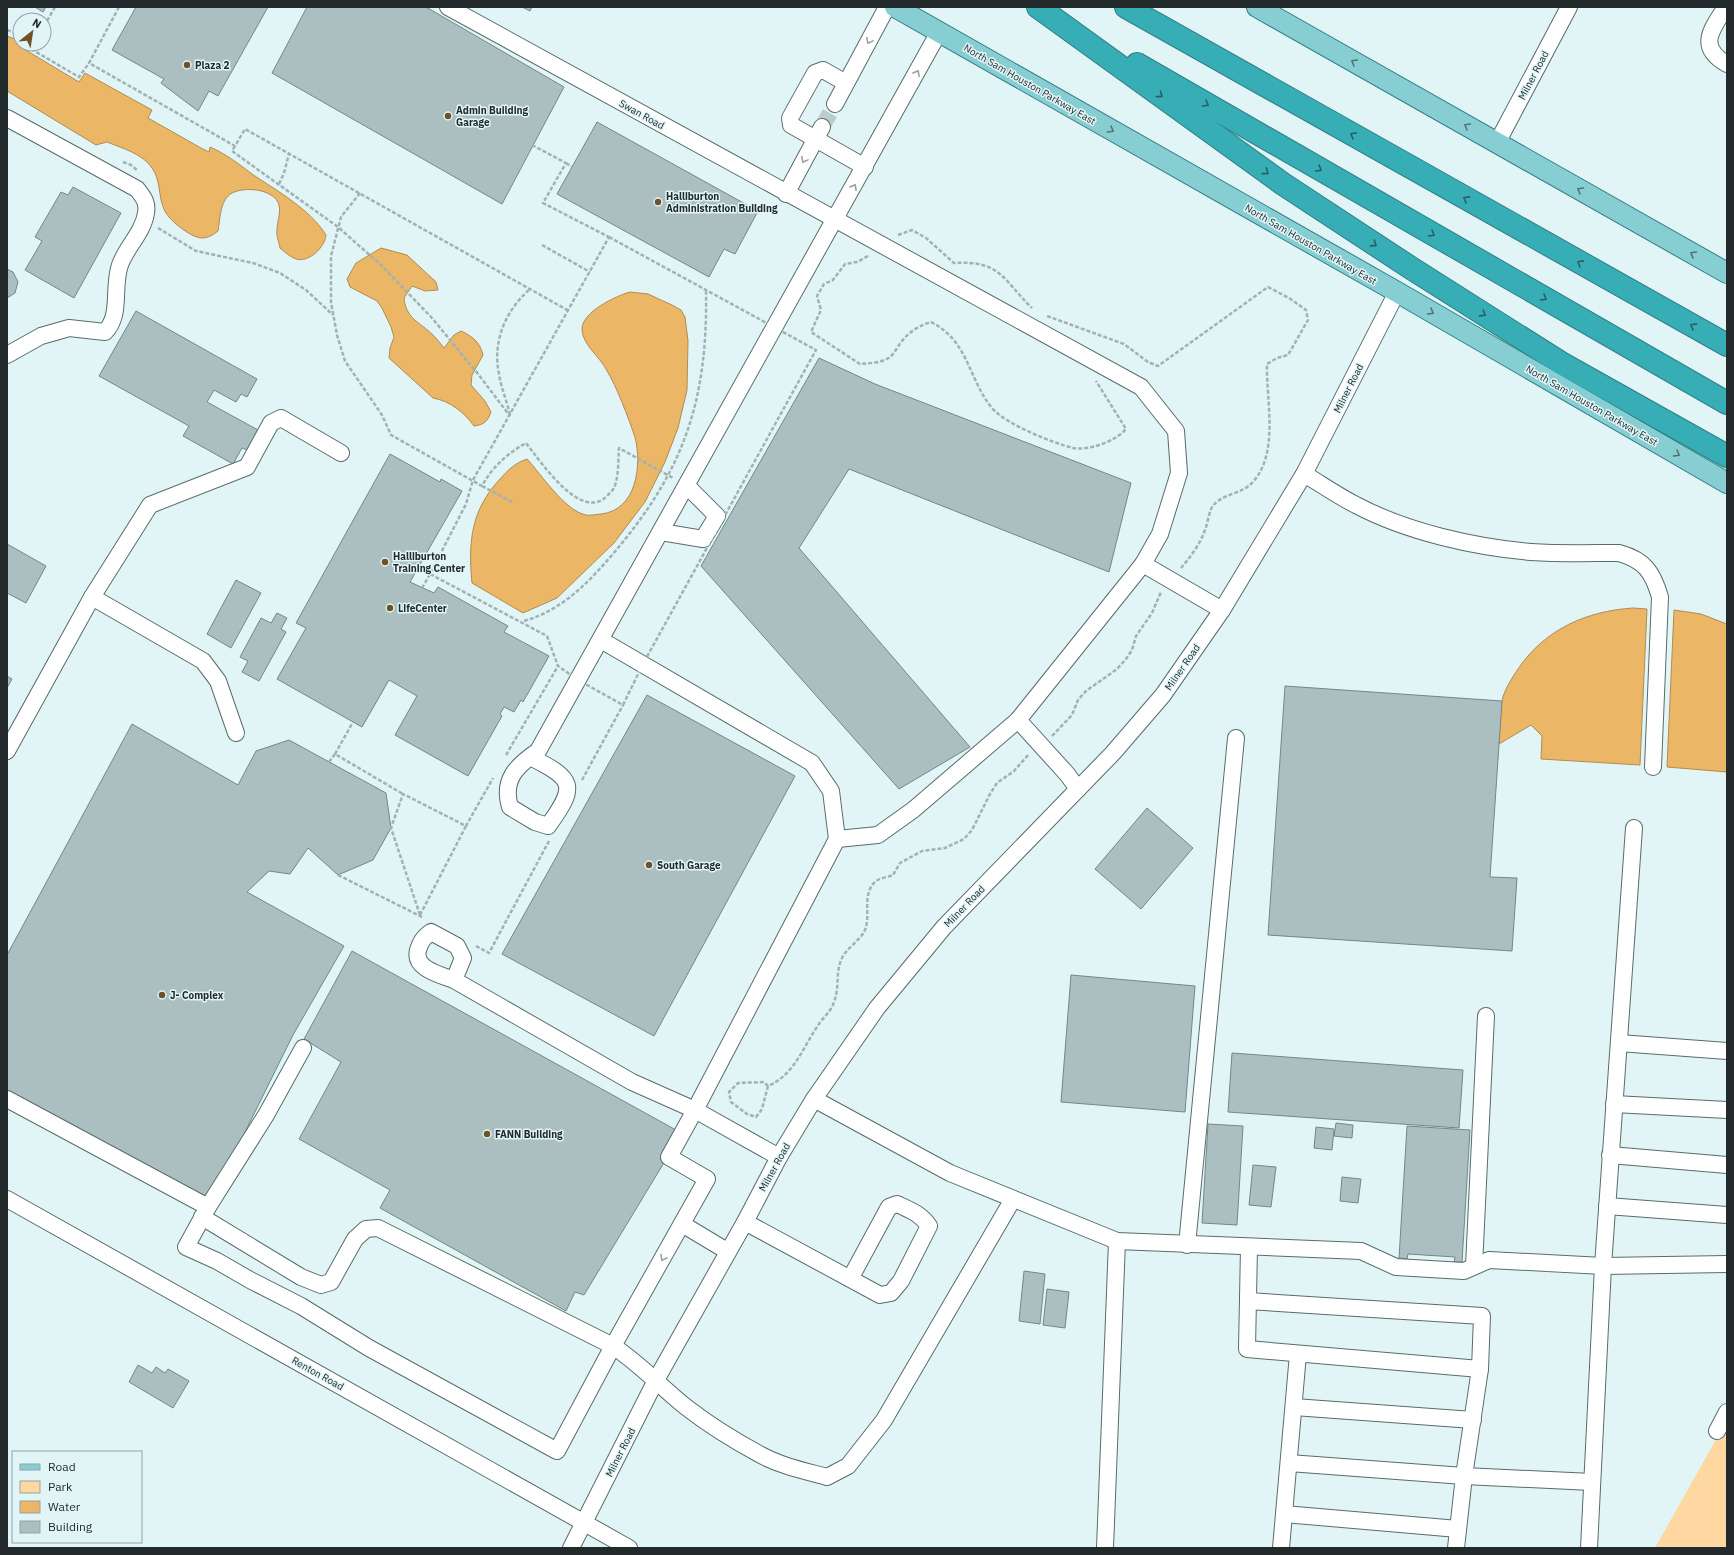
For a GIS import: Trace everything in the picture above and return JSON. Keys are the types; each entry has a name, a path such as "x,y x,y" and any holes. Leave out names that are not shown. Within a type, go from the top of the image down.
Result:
{"highway":[{"path":"1039,7 1727,403"},
{"path":"1039,7 1283,184 1411,268 1561,363 1727,456"},
{"path":"1126,7 1727,345"}],"main road":[{"name":"North Sam Houston Parkway East","path":"895,7 1397,292 1727,483"},
{"path":"1257,7 1727,273"}],"street":[{"name":"Swan Road","path":"448,7 1141,388 1176,431 1179,473 1160,534 1142,564 1018,720 913,810 878,835 837,839"},
{"path":"835,104 887,7"},
{"name":"Milner Road","path":"1497,143 1569,7"},
{"path":"1726,7 1710,37 1709,45 1711,52 1727,64"},
{"path":"530,757 538,751 601,640 776,328 939,32"},
{"path":"846,83 823,70 815,73 790,118 791,125 819,133 865,167"},
{"path":"7,118 136,189 146,200 146,212 143,223 120,265 113,325 105,332 69,328 41,336 7,355"},
{"path":"786,194 819,133"},
{"name":"Milner Road","path":"571,1548 585,1523 656,1380 727,1251 745,1222 779,1157 814,1099 877,1008 944,927 1113,753 1162,695 1222,610 1304,474 1397,292"},
{"path":"7,751 92,598 150,505 246,467 271,423 280,418 342,453"},
{"path":"1304,474 1356,506 1394,522 1444,537 1496,548 1532,552 1619,553 1629,556 1642,563 1654,578 1660,597 1653,767"},
{"path":"661,532 703,539 717,516 687,486"},
{"path":"1142,564 1222,610"},
{"path":"92,598 203,661 218,681 236,732"},
{"path":"303,1048 266,1115 205,1212 186,1247 217,1260 250,1280 302,1306 369,1348 557,1451 613,1346 707,1179 669,1157 837,839 831,790 812,763 601,640"},
{"path":"1018,720 1067,774 1078,789"},
{"path":"1187,1245 1236,738"},
{"path":"1589,1548 1603,1266 1634,828"},
{"path":"454,980 632,1082 695,1110 779,1157"},
{"path":"1474,1266 1486,1016"},
{"path":"1619,1043 1727,1051"},
{"path":"7,1099 205,1212 301,1277 321,1285 331,1282 355,1239 366,1229 378,1228 613,1346 630,1357 686,1407 762,1456 796,1469 827,1477 848,1466 884,1420 1013,1199"},
{"path":"814,1099 950,1173 1117,1241 1361,1251 1396,1267 1464,1271 1489,1260 1603,1266 1727,1264"},
{"path":"1614,1104 1727,1110"},
{"path":"1610,1155 1727,1165"},
{"name":"Renton Road","path":"7,1199 629,1548"},
{"path":"745,1222 850,1279 880,1295 891,1293 901,1281 929,1226 924,1219 917,1213 897,1204 889,1207 850,1279"},
{"path":"1607,1206 1727,1216"},
{"path":"682,1224 727,1251"},
{"path":"1105,1548 1117,1241"},
{"path":"1249,1247 1246,1349 1480,1369"},
{"path":"1248,1301 1482,1316 1480,1369 1464,1476 1456,1548"},
{"path":"1281,1548 1298,1354"},
{"path":"1294,1406 1473,1420"},
{"path":"1717,1430 1727,1412"},
{"path":"1289,1463 1464,1476 1592,1482"},
{"path":"1284,1514 1458,1529"}],"path":[{"path":"36,52 79,77 89,63 120,7"},
{"path":"89,63 235,146"},
{"path":"510,416 444,332 363,249 338,227 232,151 245,129 569,310"},
{"path":"532,145 572,167"},
{"path":"279,184 284,173 289,154"},
{"path":"119,162 131,165 141,174"},
{"path":"566,163 543,202 816,350 643,664 623,705 582,781"},
{"path":"360,193 346,209 338,227 331,256 331,294 333,315 345,361 382,415 392,435 512,502"},
{"path":"157,227 196,252 253,263 280,273 306,290 333,315"},
{"path":"1037,311 1031,308 1003,275 994,268 968,262 954,263 926,238 912,230 888,238 857,262 845,264 833,280 824,284 817,296 821,310 811,332 836,350 860,364 883,362 892,356 899,344 912,331 921,325 931,322 944,328 955,340 992,408 1004,418 1022,429 1074,448 1094,446 1108,442 1126,429 1103,391 1090,376"},
{"path":"422,588 466,504 473,480 609,237"},
{"path":"542,245 590,272"},
{"path":"768,1086 781,1081 796,1062 817,1026 834,1003 839,980 837,972 842,957 866,928 867,898 870,888 877,880 893,875 900,863 922,851 945,848 964,839 972,830 997,783 1014,772 1020,763 1060,729 1072,715 1078,700 1086,691 1116,669 1126,659 1132,650 1136,636 1152,614 1161,592 1195,552 1201,542 1213,506 1223,498 1245,490 1263,468 1268,449 1269,430 1266,382 1267,364 1277,358 1288,355 1308,320 1306,310 1289,298 1268,287 1158,366 1148,362 1124,344 1044,315"},
{"path":"510,416 498,372 499,341 503,325 508,315 530,288"},
{"path":"523,622 562,604 592,577 645,515 668,475 687,436 700,386 707,325 706,290"},
{"path":"1064,322 1071,349"},
{"path":"482,486 492,469 518,447 526,443 558,482 581,501 595,504 602,501 614,488 617,475 619,448 668,475"},
{"path":"430,574 547,636 558,666 578,680 623,705"},
{"path":"504,759 558,666"},
{"path":"329,762 353,722"},
{"path":"335,754 403,794 466,826"},
{"path":"420,916 466,826 496,772"},
{"path":"403,794 391,828 420,916"},
{"path":"475,946 489,953 552,836"},
{"path":"338,875 427,919"},
{"path":"764,1082 768,1086 762,1109 756,1117 747,1114 731,1102 728,1092 738,1083 764,1082"}],"green space":[{"path":"1727,1420 1727,1548 1655,1548"}],"water":[{"path":"7,36 12,38 12,52 29,52 79,82 85,73 152,110 148,118 209,152 210,147 232,159 302,209 326,235 325,240 316,253 306,259 296,259 286,253 280,248 277,234 280,211 279,205 276,199 271,195 256,190 240,190 225,199 218,231 212,235 202,238 192,235 174,223 166,213 162,204 155,173 148,163 138,155 107,142 96,145 7,91"},
{"path":"381,248 407,255 436,282 438,290 425,291 412,286 404,298 405,305 414,320 433,335 444,348 454,335 461,331 472,337 480,346 483,355 472,375 471,385 485,401 491,412 483,424 474,426 466,416 451,404 433,398 389,358 390,348 394,337 382,308 377,301 350,287 347,279 356,263"},
{"path":"630,292 648,294 681,310 685,317 688,341 687,390 678,428 665,462 645,502 614,543 557,598 523,613 472,583 471,540 477,515 490,491 500,479 512,467 527,459 554,491 570,507 586,515 601,514 613,511 622,504 629,495 637,473 638,460 635,437 626,411 614,384 603,364 585,341 582,330 583,323 593,311 608,301"},
{"path":"1633,608 1647,609 1640,765 1541,759 1542,736 1531,725 1499,744 1500,712 1506,688 1529,655 1554,633 1568,625 1599,613"},
{"path":"1674,610 1701,614 1727,624 1727,772 1667,767"}],"building":[{"path":"35,7 46,7 43,12"},
{"name":"Plaza 2","path":"136,7 268,7 218,96 209,91 198,111 161,83 164,79 112,50"},
{"name":"Admin Building Garage","path":"307,7 426,7 564,87 502,204 272,73"},
{"path":"522,7 532,7 530,11"},
{"name":"Halliburton Administration Building","path":"597,122 758,211 735,254 724,249 709,277 557,194"},
{"path":"73,187 121,213 74,298 25,270 42,241 35,237 61,192 68,195"},
{"path":"7,269 13,272 18,282 15,293 7,298"},
{"path":"136,311 257,379 247,397 241,394 236,402 214,390 207,402 258,430 247,450 242,448 233,464 183,436 189,426 99,376"},
{"path":"819,358 875,384 1131,483 1109,572 849,469 799,548 970,747 899,789 701,566"},
{"name":"LifeCenter","path":"390,454 440,482 441,479 462,491 410,582 434,593 438,587 508,626 504,632 549,656 523,702 521,700 514,712 504,707 500,714 502,716 468,776 395,735 417,696 389,680 362,727 277,679 306,628 296,623"},
{"path":"7,544 46,566 26,603 7,593"},
{"path":"236,580 261,593 231,648 207,634"},
{"path":"277,613 287,618 281,629 286,632 259,681 242,672 248,661 240,657 261,618 271,623"},
{"path":"7,676 12,679 7,688"},
{"path":"1285,686 1502,701 1490,877 1517,878 1512,951 1268,935"},
{"name":"South Garage","path":"647,695 795,776 654,1036 502,954"},
{"name":"J- Complex","path":"132,724 238,785 256,751 289,740 386,793 391,828 373,860 338,875 308,848 290,874 269,871 247,892 344,946 293,1035 208,1207 7,1092 7,955"},
{"path":"1147,808 1193,848 1141,909 1095,869"},
{"name":"FANN Building","path":"352,951 676,1130 660,1159 665,1161 584,1295 575,1292 566,1311 380,1208 390,1190 299,1139 341,1062 304,1039"},
{"path":"1071,975 1195,986 1185,1112 1061,1102"},
{"path":"1232,1053 1463,1070 1459,1128 1228,1112"},
{"path":"1336,1123 1353,1125 1352,1138 1334,1136"},
{"path":"1208,1124 1243,1126 1237,1225 1202,1223"},
{"path":"1407,1126 1470,1130 1462,1262 1454,1262 1455,1257 1408,1254 1407,1259 1399,1258"},
{"path":"1316,1127 1334,1129 1332,1150 1314,1148"},
{"path":"1253,1165 1276,1167 1271,1207 1249,1205"},
{"path":"1342,1177 1361,1179 1358,1203 1340,1201"},
{"path":"1024,1271 1045,1274 1040,1324 1019,1321"},
{"path":"1047,1289 1069,1292 1065,1328 1043,1325"},
{"path":"138,1365 152,1373 156,1367 165,1373 168,1369 189,1381 173,1408 129,1382"}],"tunnel":[{"path":"822,127 835,104"}],"place":[{"name":"Plaza 2","path":"187,65"},
{"name":"Admin Building Garage","path":"448,116"},
{"name":"Halliburton Administration Building","path":"658,202"},
{"name":"Halliburton Training Center","path":"385,562"},
{"name":"LifeCenter","path":"390,608"},
{"name":"South Garage","path":"649,865"},
{"name":"J- Complex","path":"162,995"},
{"name":"FANN Building","path":"487,1134"}]}
